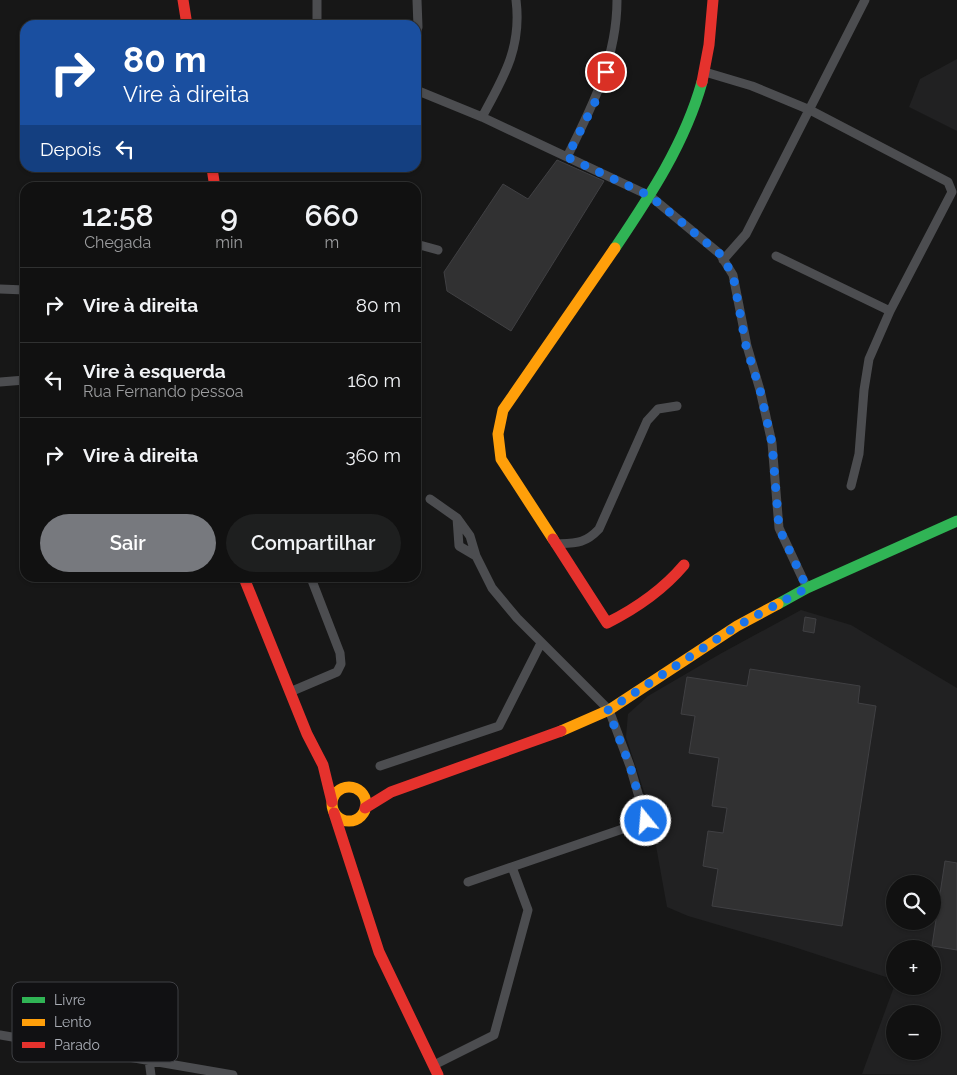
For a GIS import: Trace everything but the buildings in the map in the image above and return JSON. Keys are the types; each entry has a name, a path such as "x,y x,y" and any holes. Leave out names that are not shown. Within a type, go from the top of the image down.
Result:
{"main road":[{"path":"183,0 186,20"},
{"path":"684,565 670,583 632,610 607,622 501,459 498,434 503,410 650,196 685,129 705,72 712,25 713,0"},
{"path":"345,850 356,819 365,808 391,792 556,733 608,710 737,626 807,588 957,521"},
{"path":"246,582 307,734 323,765 345,850 379,952 436,1070"},
{"path":"323,765 346,787 359,790 391,792"},
{"path":"346,787 336,792 333,807 341,819 356,819"},
{"path":"359,790 364,798 365,808"}],"street":[{"path":"317,0 317,20"},
{"path":"417,0 418,20"},
{"path":"482,118 503,79 516,44 518,14 516,0"},
{"path":"567,157 596,100 610,57 617,19 617,0"},
{"path":"723,260 746,234 866,0"},
{"path":"705,72 752,86 810,110 948,182 952,192 890,311 870,359 864,390 859,454 851,486"},
{"path":"421,92 482,118 650,196 720,254 733,275 746,346 760,390 772,443 779,528 807,588"},
{"path":"421,245 438,250"},
{"path":"776,256 890,311"},
{"path":"0,289 20,290"},
{"path":"0,382 20,380"},
{"path":"555,544 573,544 590,539 599,529 647,421 658,409 677,406"},
{"path":"430,500 457,518 470,536 476,556 492,588 517,618 608,710 630,766 646,821 468,882"},
{"path":"457,518 459,546 476,556"},
{"path":"290,692 337,672 341,664 340,653 313,582"},
{"path":"380,766 499,726 541,643"},
{"path":"436,1070 494,1035 528,910 512,867"},
{"path":"150,1062 151,1075"},
{"path":"161,1062 233,1075"}],"shaded area":[{"path":"957,59 957,131 909,107 920,79"},
{"path":"801,610 851,625 957,688 957,1075 862,1074 886,1009 886,1060 941,1060 941,1005 887,1005 891,995 941,995 941,940 886,940 886,977 791,946 688,916 667,907 649,807 626,737 628,714 648,696"}],"traffic: fast":[{"path":"615,248 641,209 676,148 695,105 702,82"},
{"path":"778,604 807,588 957,521"}],"traffic: slow":[{"path":"553,539 501,459 498,434 503,410 615,248"},
{"path":"561,731 609,710 737,626 778,604"},
{"path":"349,787 361,792 366,804 361,816 349,821 337,816 332,804 337,792 349,787"}],"traffic: jam":[{"path":"183,0 186,20"},
{"path":"702,82 709,45 713,0"},
{"path":"213,172 214,182"},
{"path":"553,539 607,623 649,598 684,565"},
{"path":"246,582 307,734 323,765 332,802"},
{"path":"365,808 391,792 561,731"},
{"path":"334,813 379,952 438,1075"}],"route":[{"path":"606,72 596,100 567,157 650,196 720,254 733,275 746,346 760,390 772,443 779,528 807,588 737,626 608,710 630,766 646,821"}]}
